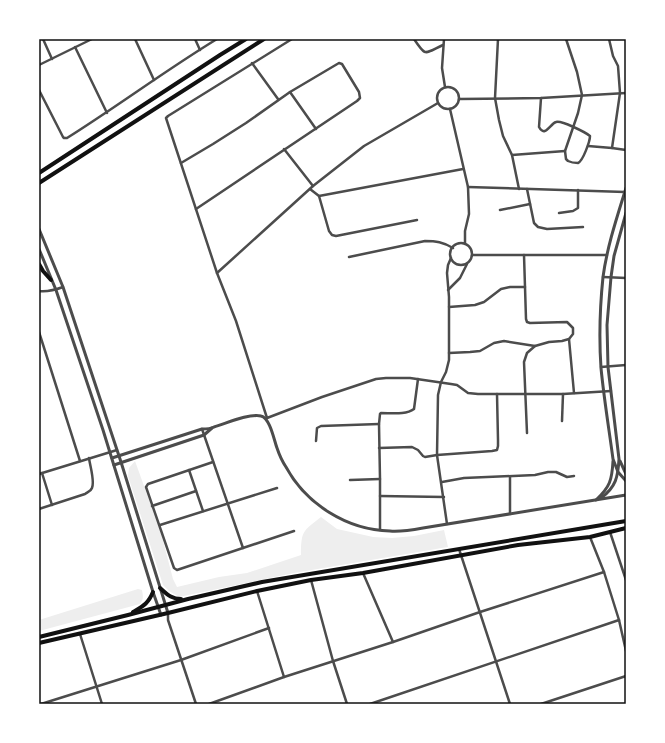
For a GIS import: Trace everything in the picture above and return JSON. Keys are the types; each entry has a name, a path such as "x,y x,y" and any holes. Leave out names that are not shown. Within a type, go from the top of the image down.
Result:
{"highway":[{"path":"39,173 246,39"},
{"path":"39,183 264,39"},
{"path":"39,264 51,280"},
{"path":"39,637 128,616 188,599 262,582 626,521"},
{"path":"39,643 257,591 311,580 363,573 518,545 590,536 626,528"},
{"path":"160,588 173,598 188,599"},
{"path":"128,616 146,604 153,592"}],"street":[{"path":"42,39 52,59"},
{"path":"39,65 87,40 92,39"},
{"path":"135,39 154,80"},
{"path":"195,39 200,50"},
{"path":"39,90 60,132 64,138 67,138 217,39"},
{"path":"292,39 166,118 217,273 236,321 276,447 298,487 325,511 340,519 380,531 398,531 423,528 626,495"},
{"path":"414,39 424,52 428,52 443,45"},
{"path":"444,39 442,68 446,87"},
{"path":"498,39 495,98 503,136 512,155 519,189"},
{"path":"541,98 539,127 541,131 549,129 553,123 557,121 574,127 590,135 591,138 588,146 578,163 568,161 566,159 565,151 574,127 580,108 582,95 577,72 566,39"},
{"path":"609,39 613,56 618,66 620,93 612,148"},
{"path":"75,47 107,112"},
{"path":"252,63 278,99"},
{"path":"180,163 246,123 278,99 339,63 342,64 359,92 360,98 357,101 196,209"},
{"path":"446,87 456,91 459,99 453,108 444,109 439,106 437,95 440,90 446,87"},
{"path":"290,92 316,129"},
{"path":"459,99 541,98 626,92"},
{"path":"217,273 313,186 364,146 438,103"},
{"path":"450,109 468,187 469,214 465,231 465,244"},
{"path":"588,146 626,150"},
{"path":"284,150 313,186"},
{"path":"512,155 565,151"},
{"path":"318,196 463,169"},
{"path":"468,187 625,190 607,255 603,277 600,325 601,367 614,459 618,472 626,481"},
{"path":"310,189 318,196 329,232 332,235 336,236 417,220"},
{"path":"527,189 534,223 538,227 547,229 583,227"},
{"path":"560,213 573,211 578,208 578,190"},
{"path":"500,210 530,204"},
{"path":"597,499 611,490 616,482 618,472 619,459 608,367 607,326 614,256 626,213"},
{"path":"39,229 63,287 121,462 168,613 167,619 196,704"},
{"path":"349,257 425,241 444,243 453,248"},
{"path":"447,524 437,455 438,395 449,360 447,269 453,248 458,244 465,244 470,248 472,255 470,261 460,278 448,291"},
{"path":"39,249 56,290 112,458 158,607 161,615 167,619"},
{"path":"472,255 607,255"},
{"path":"524,255 527,322 567,322 573,328 573,334 569,339 535,346 527,352 524,362 527,433"},
{"path":"451,258 452,261 458,265 468,264"},
{"path":"603,277 626,278"},
{"path":"39,290 56,290 63,287"},
{"path":"449,307 475,305 484,302 501,289 510,287 525,287"},
{"path":"39,332 41,343 80,461"},
{"path":"569,339 574,394"},
{"path":"449,353 480,351 494,343 504,341 535,346"},
{"path":"601,367 626,365"},
{"path":"112,458 235,420 254,416 266,418 376,379 418,379 441,382 457,385 468,393 478,394 574,394 611,391"},
{"path":"380,531 379,416 381,413 411,412 414,409 418,379"},
{"path":"379,448 412,448 418,450 424,457 492,452 497,450 497,394"},
{"path":"562,421 563,394"},
{"path":"316,441 317,428 321,426 379,424"},
{"path":"114,465 204,435 212,428"},
{"path":"202,429 243,548"},
{"path":"52,505 41,474 117,450"},
{"path":"39,509 90,491 93,481 89,458"},
{"path":"597,499 609,484 614,459"},
{"path":"619,459 626,474"},
{"path":"213,462 148,484 146,487 174,568 177,570 294,531"},
{"path":"189,470 203,511"},
{"path":"442,482 464,478 510,477 535,475 548,472 556,472 567,477 574,476"},
{"path":"510,477 510,514"},
{"path":"350,480 380,479"},
{"path":"160,525 277,488"},
{"path":"152,506 196,491"},
{"path":"380,496 444,497"},
{"path":"610,532 626,580"},
{"path":"590,536 604,572 619,620 626,651"},
{"path":"459,548 510,704"},
{"path":"209,704 284,677 604,572"},
{"path":"363,573 393,642"},
{"path":"311,580 333,662 347,704"},
{"path":"257,591 284,677"},
{"path":"370,704 619,620"},
{"path":"41,704 181,660 269,628"},
{"path":"80,634 102,704"},
{"path":"541,704 626,676"}],"shaded area":[{"path":"135,461 161,533 173,579 177,587 219,577 247,573 301,555 304,532 310,525 321,517 337,529 373,537 392,538 414,536 444,530 448,547 294,573 179,597 163,585 128,476 129,468"},
{"path":"138,589 142,590 143,594 143,599 140,604 39,631 39,620"}]}
